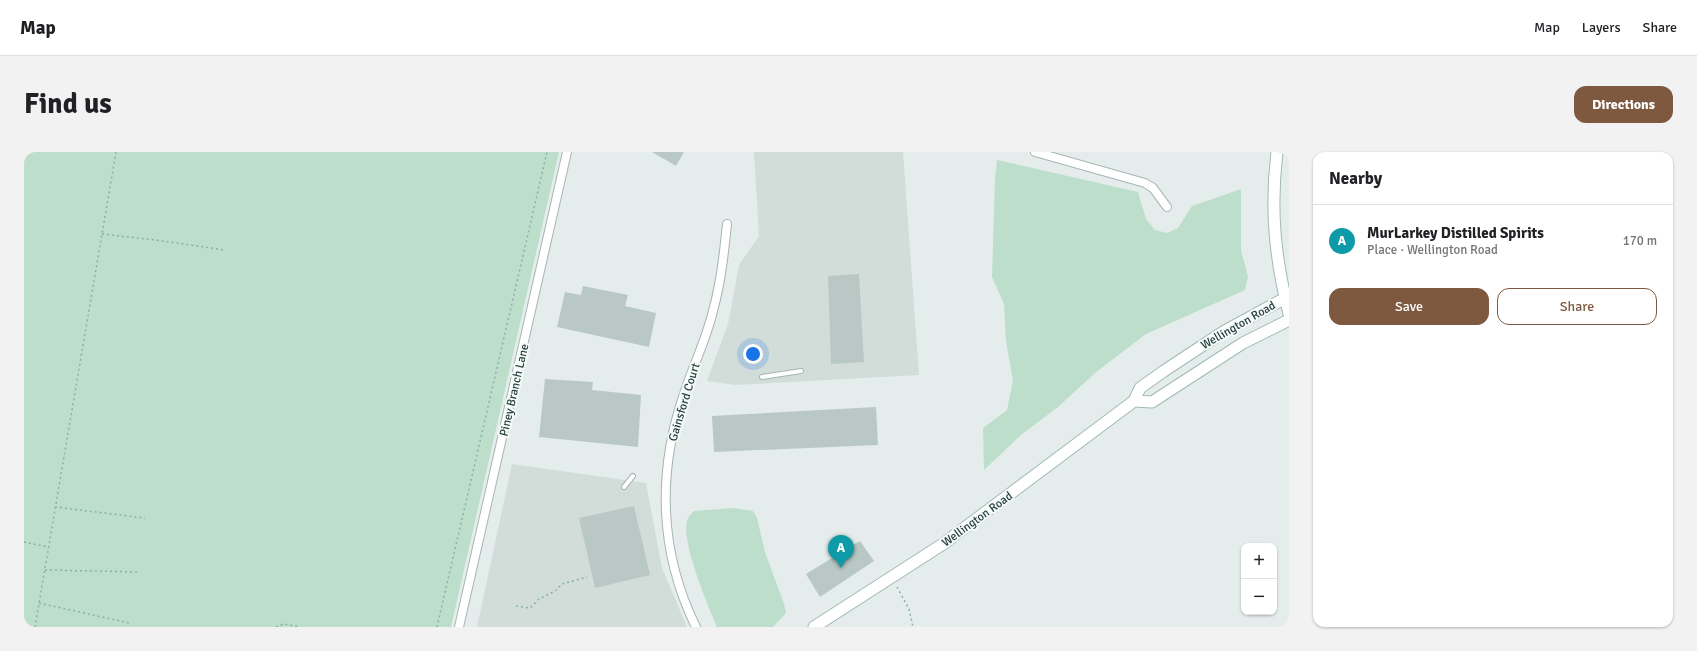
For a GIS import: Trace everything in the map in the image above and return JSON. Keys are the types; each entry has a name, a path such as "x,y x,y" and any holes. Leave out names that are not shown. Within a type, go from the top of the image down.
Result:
{"main road":[{"path":"1277,152 1273,208 1275,244 1287,297 1289,314"},
{"name":"Wellington Road","path":"814,627 892,578 961,531 1134,401 1140,388 1164,371 1223,332 1287,297"},
{"name":"Wellington Road","path":"1134,401 1152,402 1237,346 1289,320"}],"street":[{"name":"Piney Branch Lane","path":"459,627 567,152"},
{"path":"1035,152 1145,182 1153,188 1167,207"},
{"name":"Gainsford Court","path":"696,627 681,592 671,556 665,508 667,469 677,418 713,311 721,277 727,224"}],"lane":[{"path":"762,377 801,371"},
{"path":"624,487 633,476"}],"path":[{"path":"35,627 116,152"},
{"path":"437,627 547,152"},
{"path":"102,234 224,250"},
{"path":"55,507 145,518"},
{"path":"24,542 48,547"},
{"path":"45,570 140,572"},
{"path":"516,606 530,608 543,596 555,591 562,584 587,577"},
{"path":"892,578 909,609 913,627"},
{"path":"39,603 128,623"},
{"path":"276,627 284,624 300,627"}],"shaded area":[{"path":"754,152 903,152 919,375 735,385 707,381 728,324 739,265 759,236"},
{"path":"512,464 646,483 662,568 687,627 477,627"}],"green space":[{"path":"24,152 559,152 451,627 24,627"},
{"path":"997,160 1138,192 1146,219 1155,230 1167,233 1178,228 1192,206 1241,189 1241,250 1248,277 1245,290 1146,334 1095,373 1058,407 1021,435 984,470 983,428 1007,410 1013,381 1006,341 1004,304 992,277 995,178"},
{"path":"733,508 753,511 757,518 765,552 786,613 773,627 717,627 696,574 691,558 686,531 688,518 694,511"}],"building":[{"path":"652,152 684,152 676,166"},
{"path":"859,274 864,362 831,364 828,276"},
{"path":"583,286 628,295 625,306 656,313 649,347 557,327 565,292 581,295"},
{"path":"545,379 593,382 592,390 641,395 638,447 539,437"},
{"path":"876,407 878,445 714,452 712,416"},
{"path":"634,506 650,575 595,588 579,518"},
{"path":"860,541 874,561 820,597 806,574"}],"place":[{"name":"MurLarkey Distilled Spirits","path":"841,568"}]}
